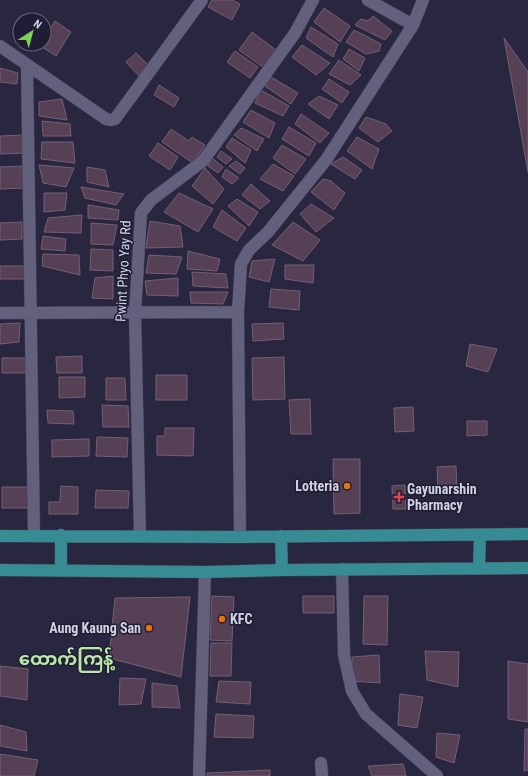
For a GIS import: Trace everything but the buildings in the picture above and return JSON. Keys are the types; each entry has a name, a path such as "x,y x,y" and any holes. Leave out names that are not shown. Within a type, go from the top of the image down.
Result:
{"highway":[{"path":"0,536 528,534"},
{"path":"61,535 61,570"},
{"path":"479,568 480,535"},
{"path":"281,536 282,570"},
{"path":"0,570 206,572 342,569 528,568"}],"street":[{"path":"0,46 106,119 111,120 115,119 202,0"},
{"name":"Pwint Phyo Yay Rd","path":"140,536 135,313 141,213 151,200 203,161 295,33 314,0"},
{"path":"368,0 413,25"},
{"path":"240,536 238,312 241,264 249,250 268,232 326,160 413,25 423,0"},
{"path":"27,66 34,535"},
{"path":"0,313 238,312"},
{"path":"342,569 344,655 352,691 366,714 437,776"},
{"path":"199,776 206,572"},
{"path":"321,764 322,776"}],"place":[{"name":"Lotteria","path":"347,486"},
{"name":"Gayunarshin Pharmacy","path":"399,497"},
{"name":"KFC","path":"222,619"},
{"name":"Aung Kaung San","path":"149,628"}],"district":[{"name":"ထောက်ကြန့်","path":"66,658"}]}
